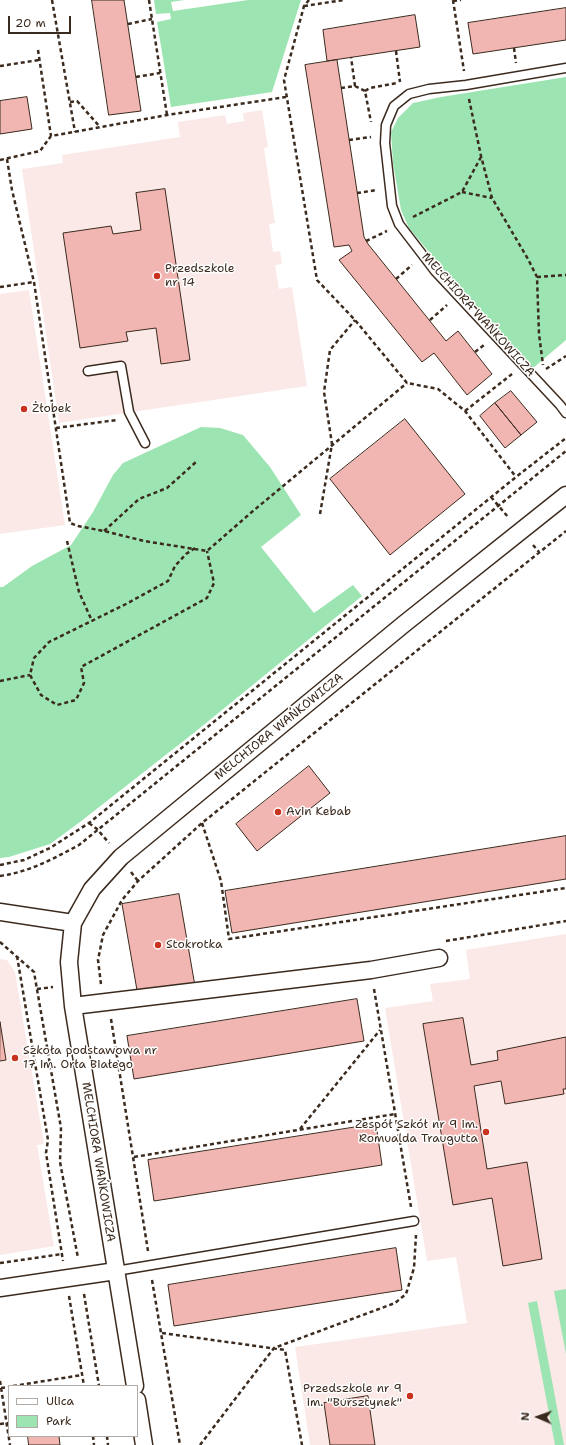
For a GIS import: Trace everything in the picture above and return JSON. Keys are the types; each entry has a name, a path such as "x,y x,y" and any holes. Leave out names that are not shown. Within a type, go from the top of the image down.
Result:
{"street":[{"name":"MELCHIORA WAŃKOWICZA","path":"135,1385 73,1006 69,962 73,923 92,889 121,857 404,624 566,495"},
{"path":"0,912 73,923"},
{"path":"73,1006 371,970 439,958"},
{"path":"0,1288 116,1271"},
{"path":"138,1406 144,1445"}],"lane":[{"name":"MELCHIORA WAŃKOWICZA","path":"566,68 466,85 429,89 409,94 394,106 386,125 385,143 392,206 399,224 435,271 566,414"},
{"path":"88,371 121,366 129,412 145,443"},
{"path":"116,1271 414,1221"}],"path":[{"path":"52,0 74,132"},
{"path":"149,0 167,116"},
{"path":"308,0 304,6 284,80 317,280 355,320 406,383 438,389 466,411 516,476"},
{"path":"304,6 344,0"},
{"path":"461,0 453,1 466,85 481,156 492,198 537,277 539,334 544,371"},
{"path":"128,24 152,19"},
{"path":"514,48 516,65"},
{"path":"38,50 51,136"},
{"path":"396,51 400,82 402,86"},
{"path":"351,57 355,86"},
{"path":"0,66 39,60"},
{"path":"136,77 160,73"},
{"path":"341,88 355,86 365,90 400,82"},
{"path":"365,90 372,129"},
{"path":"0,160 40,151 51,136 286,97"},
{"path":"70,102 77,101 101,127"},
{"path":"349,140 373,136 373,144"},
{"path":"399,224 462,192 481,156"},
{"path":"7,159 12,190"},
{"path":"377,182 379,197"},
{"path":"357,193 377,190"},
{"path":"462,192 492,198"},
{"path":"386,224 392,236"},
{"path":"366,241 388,230"},
{"path":"396,279 415,263"},
{"path":"537,277 566,275"},
{"path":"0,287 34,282"},
{"path":"430,320 450,302"},
{"path":"320,514 332,444 324,392 330,350 355,320"},
{"path":"475,352 487,342"},
{"path":"466,411 514,372"},
{"path":"56,428 132,418"},
{"path":"0,865 24,860 50,848 89,822 516,476 566,438"},
{"path":"0,876 15,874 44,864 79,845 566,451"},
{"path":"104,531 139,499 167,488 196,462"},
{"path":"180,1445 108,1002 100,982 98,960 103,935 122,900 138,881 202,822 566,531"},
{"path":"67,541 79,592 92,621"},
{"path":"195,548 186,554 175,566 168,581 126,604 49,642 34,658 30,675 42,695 57,705 76,700 84,683 81,667 208,598 214,583 207,551"},
{"path":"0,681 30,675"},
{"path":"202,822 221,881 229,939 566,888"},
{"path":"439,958 437,942 464,939 566,921"},
{"path":"0,942 34,972 61,1128 60,1162 84,1385"},
{"path":"17,956 48,1140 46,1152 62,1254 73,1277 99,1385"},
{"path":"200,1445 274,1348 395,1303 406,1294 414,1268 417,1238 371,970"},
{"path":"300,1129 381,1029"},
{"path":"134,1157 395,1114"},
{"path":"0,1263 62,1254"},
{"path":"162,1333 284,1350 302,1445"},
{"path":"19,1385 82,1375"},
{"path":"0,1381 8,1423 0,1424"},
{"path":"1,1388 8,1387"}],"shaded area":[{"name":"Przedszkole nr 14","path":"262,110 268,147 264,148 275,223 269,224 273,252 280,251 282,264 275,265 279,289 292,287 307,386 59,423 22,169 63,163 62,155 180,137 178,122 225,115 227,124 244,121 243,113"},
{"name":"Żłobek","path":"29,290 65,525 0,534 0,294"},
{"name":"Zespół Szkół nr 9 im. Romualda Traugutta","path":"566,934 566,1445 310,1445 295,1347 467,1323 456,1257 427,1261 385,1008 433,1001 430,984 470,979 466,950"},
{"name":"Szkoła podstawowa nr 17 im. Orła Białego","path":"0,959 7,960 15,972 44,1144 37,1145 54,1246 0,1255"}],"green space":[{"path":"154,0 184,0 171,2 173,11 248,0 301,0 272,92 171,107 157,22 171,19 170,13 156,14"},
{"path":"566,77 566,340 533,368 444,270 409,228 401,210 393,163 391,132 398,118 413,103 441,97"},
{"path":"201,427 220,428 243,435 270,467 301,515 261,547 314,613 353,585 362,596 195,732 50,844 9,857 0,858 0,587 3,587 32,566 71,545 93,512 113,475 123,463"},
{"path":"566,1289 566,1354 554,1291"},
{"path":"537,1301 564,1445 555,1445 528,1303"}],"building":[{"path":"92,0 124,0 141,111 109,115"},
{"path":"566,8 566,40 473,54 468,23"},
{"path":"415,15 420,47 327,61 323,30"},
{"path":"337,60 364,237 446,341 458,331 492,374 467,395 434,353 422,362 339,260 352,251 349,245 334,247 305,65"},
{"path":"27,97 32,129 0,134 0,101"},
{"path":"165,189 190,360 161,364 156,328 126,332 128,341 80,348 63,233 111,226 113,234 141,230 136,193"},
{"path":"511,391 537,422 521,435 495,403"},
{"path":"495,403 521,435 505,448 480,416"},
{"path":"405,419 465,494 390,555 330,479"},
{"path":"309,766 330,793 257,851 236,824"},
{"path":"566,836 566,879 232,933 225,891"},
{"name":"Stokrotka","path":"179,894 195,986 138,996 122,904"},
{"path":"357,999 364,1041 134,1079 127,1036"},
{"path":"463,1018 471,1065 498,1060 497,1051 566,1037 566,1089 563,1089 564,1094 505,1104 501,1081 474,1086 487,1169 527,1162 542,1259 503,1266 492,1198 453,1205 423,1024"},
{"name":"Szkoła podstawowa nr 17 im. Orła Białego","path":"0,1022 6,1060 0,1061"},
{"path":"376,1124 382,1165 154,1201 148,1160"},
{"path":"396,1248 402,1290 174,1326 168,1285"},
{"name":"Przedszkole nr 9 im. \"Bursztynek\"","path":"368,1396 375,1445 330,1445 324,1403"},
{"path":"28,1437 59,1437 60,1445 29,1445"}],"place":[{"name":"Przedszkole nr 14","path":"157,276"},
{"name":"Żłobek","path":"24,409"},
{"name":"Avin Kebab","path":"278,812"},
{"name":"Stokrotka","path":"158,945"},
{"name":"Szkoła podstawowa nr 17 im. Orła Białego","path":"15,1058"},
{"name":"Zespół Szkół nr 9 im. Romualda Traugutta","path":"486,1132"},
{"name":"Przedszkole nr 9 im. \"Bursztynek\"","path":"410,1396"}]}
